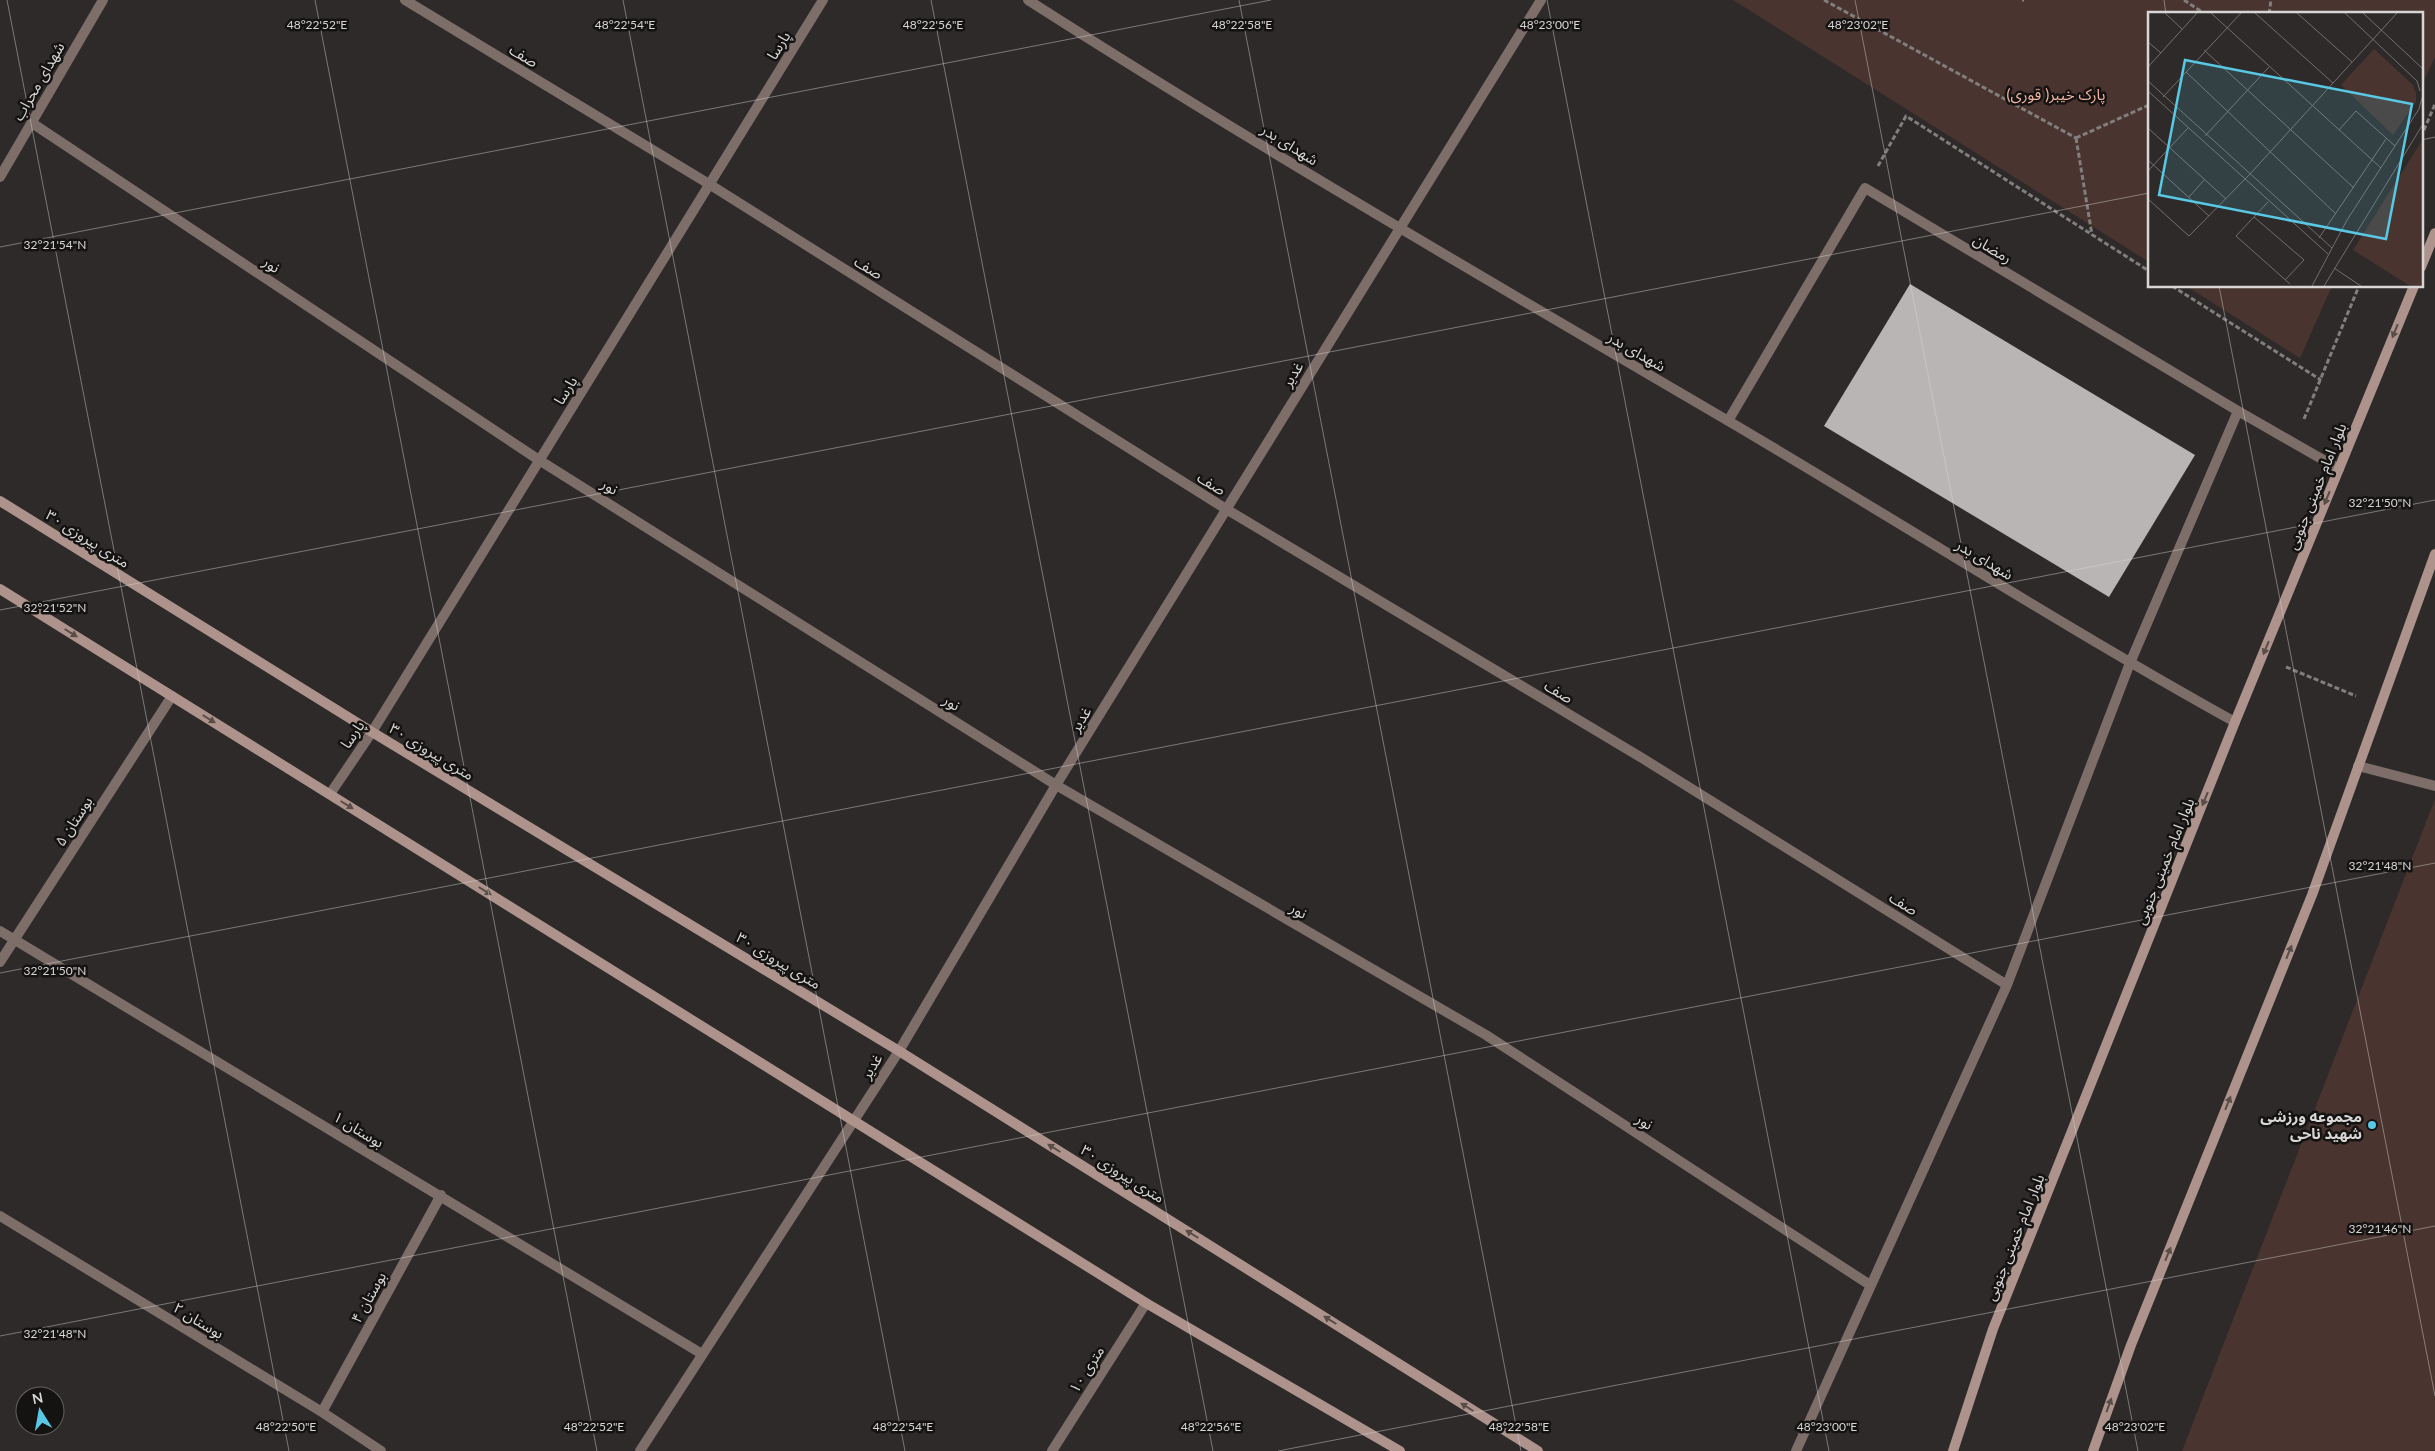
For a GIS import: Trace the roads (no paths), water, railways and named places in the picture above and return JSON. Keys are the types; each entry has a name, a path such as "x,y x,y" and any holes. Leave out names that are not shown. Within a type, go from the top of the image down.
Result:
{"street":[{"name":"شهدای محراب","path":"0,177 103,0"},
{"name":"صف","path":"405,0 710,184 1226,509 1642,758 2006,985"},
{"name":"پارسا","path":"330,794 372,732 823,0"},
{"name":"شهدای بدر","path":"1028,0 1399,229 1728,421 2130,663 2235,722"},
{"name":"غدیر","path":"640,1451 899,1051 1056,786 1541,0"},
{"name":"نور","path":"32,123 540,460 1056,786 1486,1035 1870,1285"},
{"name":"رمضان","path":"1728,421 1865,188 2238,411 2339,469"},
{"path":"2422,265 2435,233"},
{"name":"بلوار امام خمینی جنوبی","path":"1954,1451 1993,1330 2235,722 2413,288"},
{"path":"1796,1451 2006,985 2130,663 2238,411"},
{"name":"۳۰ متری پیروزی","path":"0,501 372,732 899,1051 1538,1451"},
{"path":"2093,1451 2131,1345 2312,895 2435,554"},
{"path":"0,589 1146,1303 1400,1451"},
{"name":"بوستان ۵","path":"0,962 172,696"},
{"path":"2358,766 2435,786"},
{"name":"بوستان ۱","path":"0,931 702,1354"},
{"name":"بوستان ۴","path":"322,1412 441,1195"},
{"name":"بوستان ۲","path":"0,1216 322,1412 381,1451"},
{"name":"۱۰ متری","path":"1052,1451 1146,1303"}],"place":[{"name":"مجموعه ورزشی شهید ناحی","path":"2372,1125"}],"park label":[{"name":"پارک خیبر( قوری)","path":"2056,94"}]}
